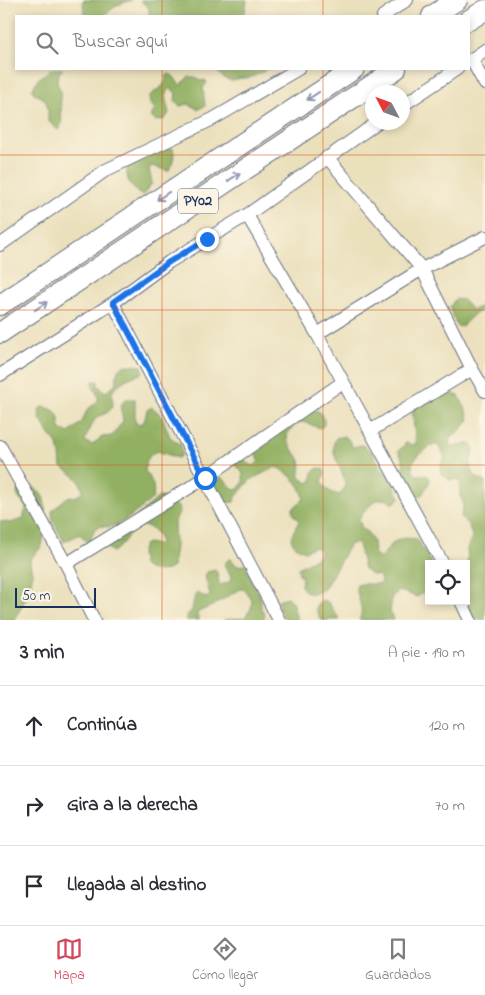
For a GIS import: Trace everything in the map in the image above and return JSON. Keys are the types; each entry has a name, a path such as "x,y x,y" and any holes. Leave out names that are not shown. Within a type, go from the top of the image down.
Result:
{"highway":[{"path":"434,15 456,0"},
{"path":"470,19 485,10"},
{"name":"PY02","path":"0,305 352,70"},
{"name":"PY02","path":"0,333 394,70"}],"street":[{"path":"384,15 407,0"},
{"path":"485,50 470,60 485,84"},
{"path":"0,245 106,170 212,119 296,70"},
{"path":"410,101 456,70"},
{"path":"0,375 113,302 169,262 247,215 366,130"},
{"path":"327,157 422,269 485,391"},
{"path":"247,215 317,334 441,560"},
{"path":"317,334 422,269 485,237"},
{"path":"113,302 280,620"},
{"path":"370,431 472,369"},
{"path":"66,564 205,478 343,382"},
{"path":"0,446 66,564 94,620"},
{"path":"463,605 470,620"}],"green space":[{"path":"83,0 132,0 119,5 104,15 84,15"},
{"path":"140,0 247,0 244,15 149,15 149,8"},
{"path":"51,70 62,70 57,80 61,91 62,115 60,129 58,130 48,121 48,109 45,99 35,94 32,90 38,79"},
{"path":"218,71 265,71 249,78 240,78 232,81 225,78"},
{"path":"170,74 181,85 188,77 195,77 201,81 205,80 207,82 203,88 205,106 198,109 188,104 180,106 175,100 176,93 170,88 166,97 169,113 165,119 156,121 151,117 155,109 150,104 149,97 164,84 166,76"},
{"path":"169,147 173,149 174,155 170,169 168,171 152,166 149,169 152,183 143,195 139,194 128,180 129,162"},
{"path":"455,299 463,300 472,310 485,305 485,311 477,312 460,327 456,325 450,307"},
{"path":"126,365 142,366 143,370 141,374 128,379 116,387 112,395 112,408 107,413 95,418 85,441 92,445 102,437 112,436 123,421 121,410 123,402 126,399 135,399 135,422 138,424 143,423 147,410 152,407 162,416 170,437 181,445 182,455 178,458 157,451 150,456 145,471 152,483 154,490 153,498 129,518 115,525 95,528 90,541 86,541 80,534 64,542 53,521 52,511 66,498 70,496 75,497 83,492 78,480 61,466 59,450 40,418 40,408 44,407 53,410 57,414 60,429 69,433 82,422 87,410 98,401 98,396 92,385 93,381 98,381 98,386 105,392 114,385 118,369"},
{"path":"451,393 459,396 469,421 450,440 449,445 455,447 467,443 472,445 474,450 470,465 472,473 485,482 485,620 474,618 468,605 470,605 470,560 468,560 467,549 472,536 469,526 461,517 463,501 460,496 459,479 450,480 441,474 441,465 445,457 438,445 427,449 412,463 413,472 417,475 429,477 430,481 422,495 413,498 403,479 403,461 398,451 407,442 411,445 416,444 412,410 442,394"},
{"path":"308,410 319,411 324,420 324,425 321,428 302,422 295,425 287,435 289,444 300,461 300,478 308,483 312,481 313,472 318,468 323,469 325,473 322,482 329,491 339,495 344,489 345,483 334,453 333,445 336,438 344,436 353,447 362,445 373,453 381,468 388,475 400,498 393,504 386,499 376,500 363,512 359,520 362,528 369,534 373,542 374,552 379,559 394,542 409,538 417,539 430,560 425,560 425,592 417,597 400,591 392,596 390,613 394,620 359,620 361,609 357,585 381,583 380,576 371,574 364,569 358,543 350,544 324,589 316,593 307,593 301,586 302,577 299,575 298,568 319,556 320,551 318,548 313,547 305,551 298,548 292,542 292,535 299,521 293,513 293,508 304,498 294,479 276,467 250,480 234,502 225,503 218,497 214,484 219,477 237,490 243,483 241,471 235,465 229,466 224,457 229,453 236,452 254,466 259,461 257,455 248,447"},
{"path":"28,484 43,497 45,521 43,541 41,547 30,560 32,572 31,585 20,609 14,620 0,620 0,521 10,523 23,519 26,508 18,497 17,492 18,489"},
{"path":"159,497 171,501 180,511 174,523 173,567 161,571 148,569 142,564 141,553 144,545 148,543 157,545 160,542 155,531 146,526 140,526 135,529 113,552 106,547 110,540"},
{"path":"230,558 237,566 245,565 258,591 261,608 265,616 262,620 224,620 244,618 251,609 252,600 244,589 240,589 214,605 198,612 199,620 186,620 187,615 192,610 195,595 197,593 207,598 210,595 205,576 207,572 215,570 221,585 229,582 232,578 225,567 225,563"},
{"path":"287,597 293,604 297,620 286,620 279,609 278,600"},
{"path":"323,600 328,602 340,620 321,620 316,610 317,604"}],"route":[{"path":"205,478 113,302 169,262 207,239"}]}
